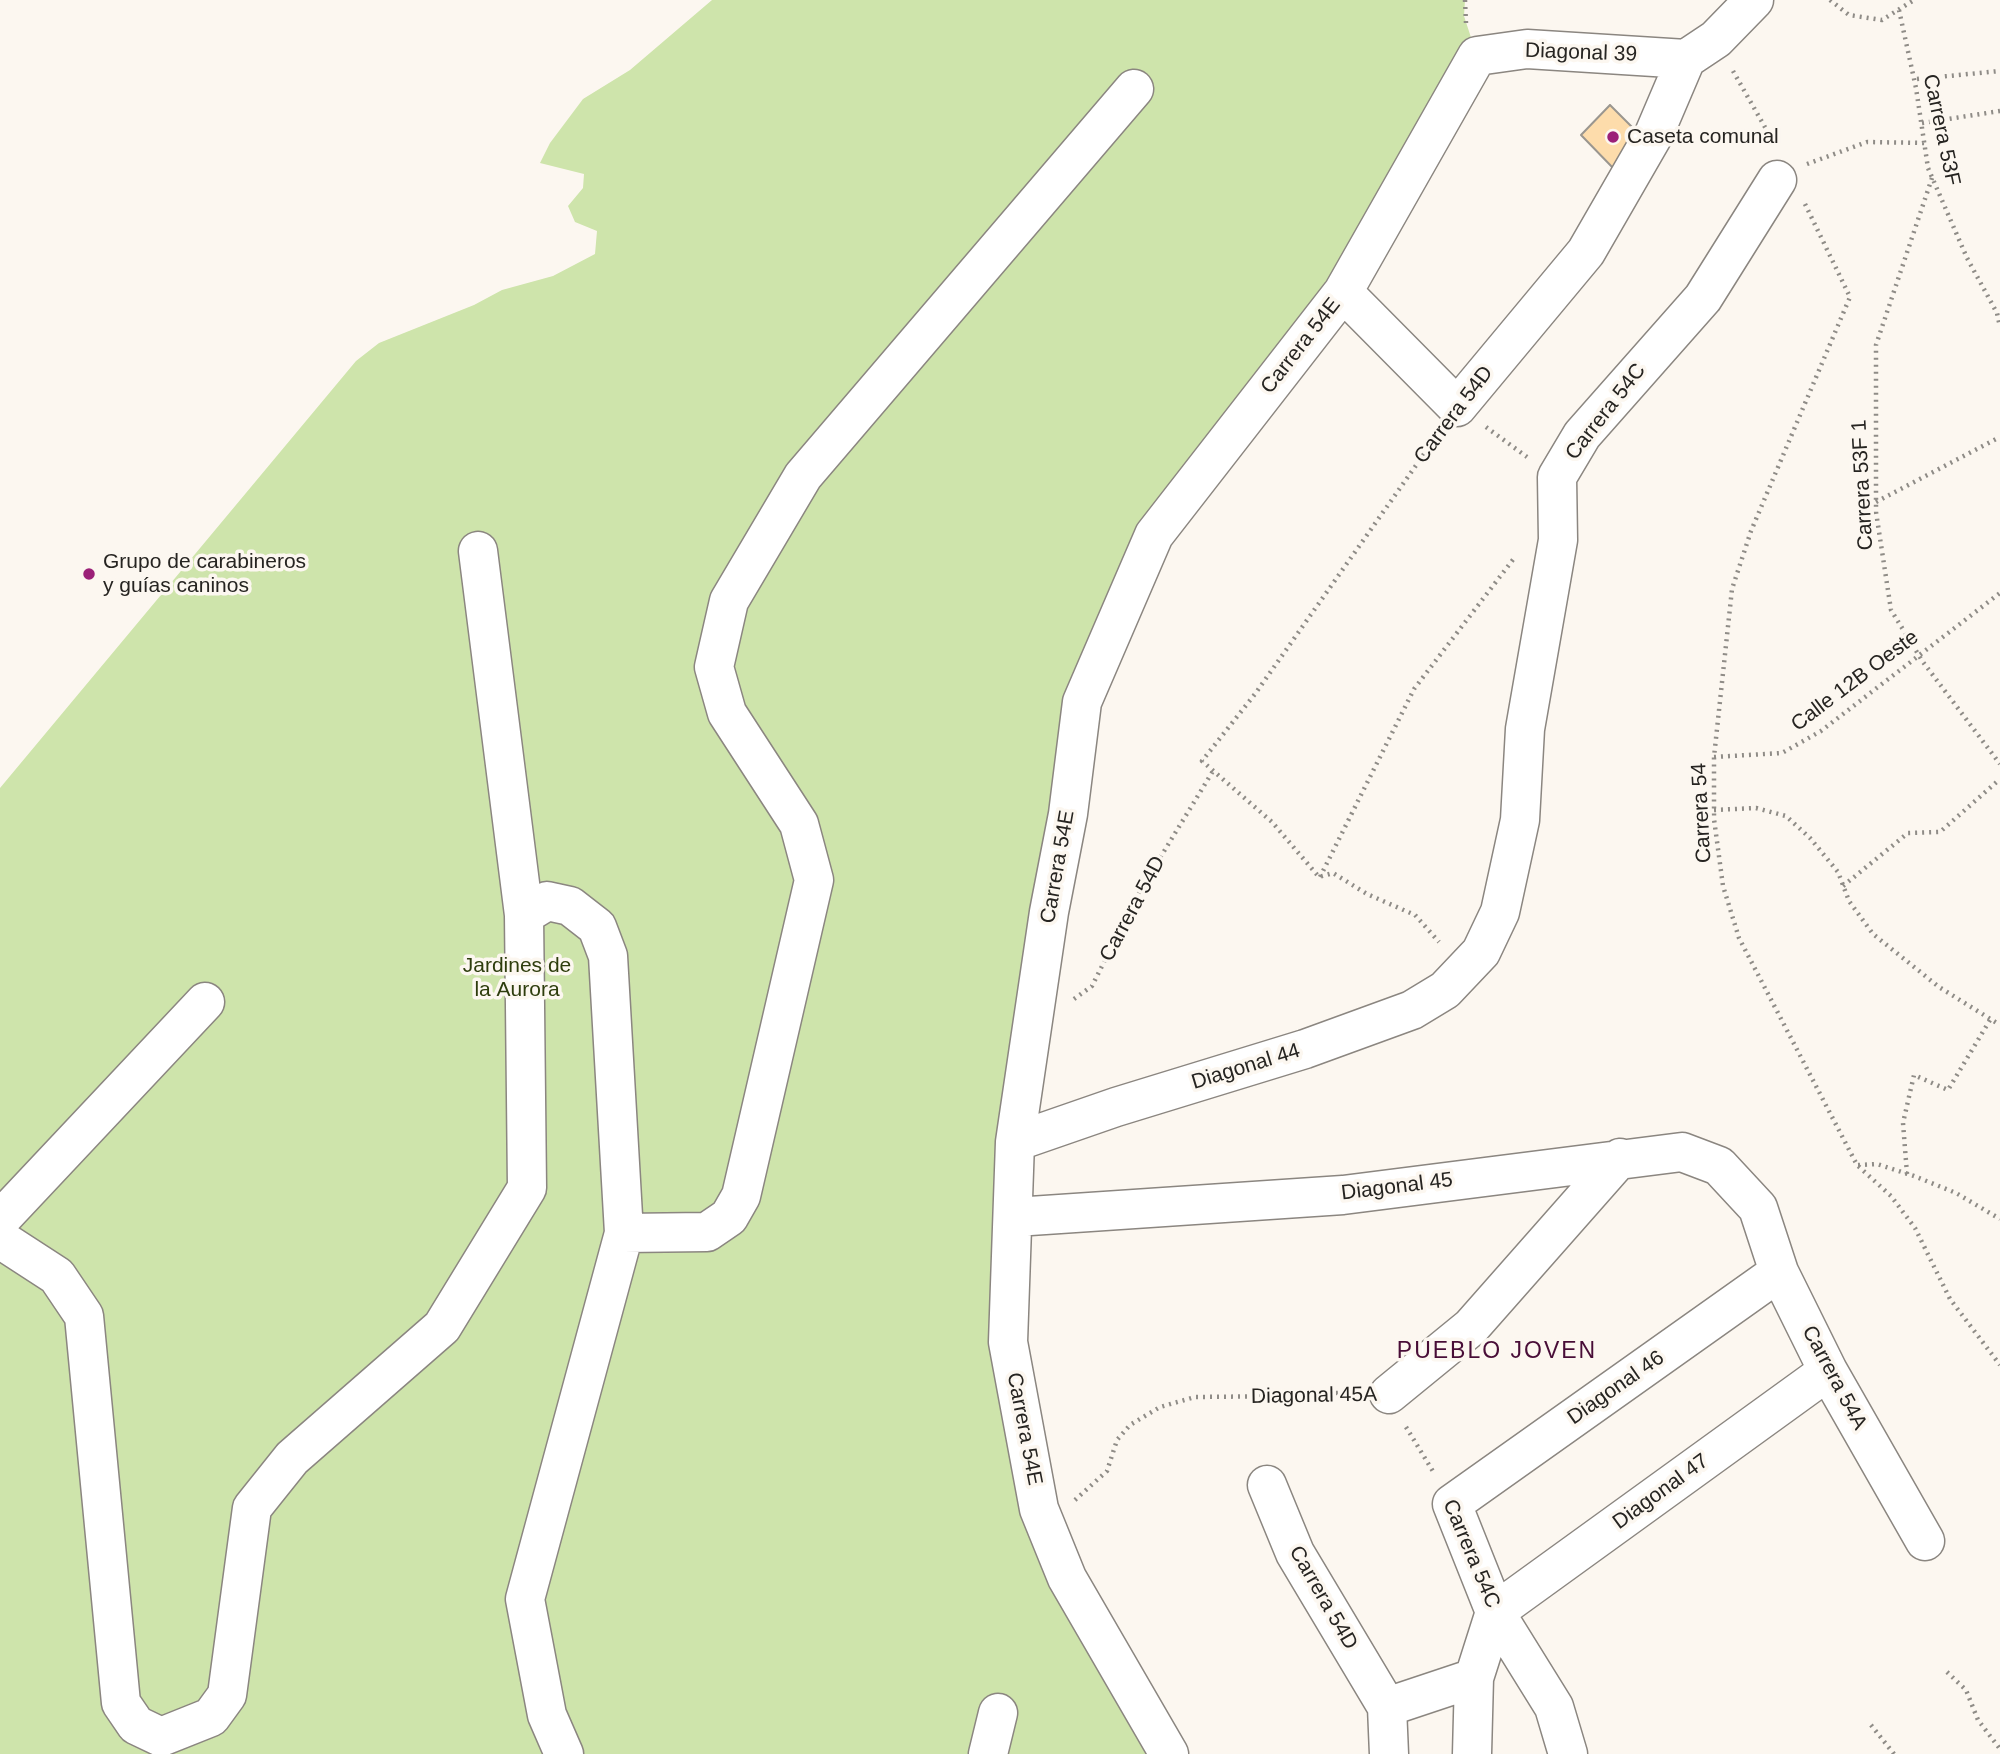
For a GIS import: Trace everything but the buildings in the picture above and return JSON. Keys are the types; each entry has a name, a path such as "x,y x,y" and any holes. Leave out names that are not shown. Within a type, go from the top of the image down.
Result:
{"street":[{"path":"1686,59 1716,39 1754,0"},
{"name":"Diagonal 39","path":"1477,57 1527,49 1686,59"},
{"name":"Carrera 54E","path":"1169,1754 1067,1578 1039,1509 1007,1342 1015,1217 1015,1142 1034,1028 1049,912 1068,814 1082,702 1154,535 1343,292 1477,57"},
{"name":"Carrera 54D","path":"1457,407 1586,252 1654,134 1686,59"},
{"path":"624,1233 706,1231 729,1217 741,1196 814,880 799,824 727,713 714,667 729,601 803,476 1134,89"},
{"name":"Carrera 54C","path":"1558,540 1557,477 1582,435 1703,298 1777,180"},
{"path":"1343,292 1457,407"},
{"name":"Diagonal 44","path":"1015,1142 1115,1107 1305,1049 1412,1010 1445,990 1481,952 1500,912 1520,820 1525,729 1558,540"},
{"path":"0,1239 57,1276 84,1316 121,1703 136,1725 165,1746 211,1717 227,1695 252,1508 292,1458 442,1327 527,1188 524,915 478,551"},
{"path":"524,915 547,901 569,906 597,927 608,956 624,1233 525,1599 547,1715 564,1754"},
{"path":"0,1220 205,1002"},
{"name":"Diagonal 45","path":"1015,1217 1343,1195 1682,1152 1720,1166 1758,1208"},
{"name":"Diagonal 45A","path":"1389,1394 1471,1327 1620,1158"},
{"name":"Carrera 54A","path":"1758,1208 1779,1272 1828,1371 1925,1541"},
{"name":"Diagonal 46","path":"1452,1504 1779,1272"},
{"name":"Diagonal 47","path":"1495,1612 1828,1371"},
{"name":"Carrera 54D","path":"1267,1485 1295,1553 1387,1707"},
{"name":"Carrera 54C","path":"1452,1504 1495,1612 1526,1657 1554,1707 1569,1754"},
{"path":"1472,1754 1474,1678 1495,1612"},
{"path":"1390,1754 1387,1707 1474,1678"},
{"path":"988,1754 998,1713"}],"path":[{"path":"1830,0 1849,15 1882,20 1914,0"},
{"name":"Carrera 53F","path":"1899,10 1931,178 1966,258 1997,313 2000,327"},
{"path":"1917,79 2000,71"},
{"path":"1922,123 2000,111"},
{"path":"1777,180 1814,159 1867,142 1925,144"},
{"name":"Carrera 53F 1","path":"1931,178 1876,345 1876,502 1891,610 1918,654 2000,764"},
{"name":"Carrera 54","path":"1850,297 1751,531 1732,589 1725,628 1714,757 1714,810 1723,886 1739,938 1857,1165"},
{"path":"1457,407 1557,477"},
{"name":"Carrera 54D","path":"1034,1028 1092,986 1141,889 1213,771 1202,761 1255,694 1457,407"},
{"path":"1876,502 2000,437"},
{"path":"1319,877 1402,713 1429,669 1525,544 1540,539 1558,540"},
{"name":"Calle 12B Oeste","path":"1714,757 1782,753 1821,731 2000,593"},
{"path":"1213,771 1272,822 1319,877"},
{"path":"1843,886 1908,833 1940,831 2000,779"},
{"path":"1714,810 1756,808 1786,816 1810,838 1838,872 1849,901 1873,934 1895,955 1990,1020 2000,1024"},
{"path":"1319,877 1333,873 1367,894 1415,915 1464,970"},
{"path":"1907,1174 1903,1123 1914,1075 1948,1090 1990,1020"},
{"path":"1857,1165 1877,1164 1907,1174 1956,1193 2000,1219"},
{"path":"1857,1165 1891,1196 1915,1228 1950,1299 2000,1365"},
{"name":"Diagonal 45A","path":"1039,1509 1077,1499 1107,1471 1118,1440 1130,1425 1160,1407 1195,1397 1294,1396 1346,1392 1389,1394"},
{"name":"Carrera 54C","path":"1389,1394 1395,1415 1409,1430 1452,1504"},
{"path":"1947,1672 1966,1690 1978,1720 2000,1749"},
{"path":"1871,1725 1894,1754"}],"green space":[{"name":"Jardines de la Aurora","path":"712,0 1465,0 1464,16 1477,56 1343,292 1154,535 1082,702 1015,1217 1039,1509 1169,1754 0,1754 0,788 356,361 379,343 474,305 502,290 553,276 595,254 597,231 575,222 568,206 583,188 584,174 540,163 550,143 583,99 630,70"}],"place":[{"name":"Caseta comunal","path":"1613,137"},
{"name":"Grupo de carabineros y guías caninos","path":"89,574"}],"district":[{"name":"PUEBLO JOVEN","path":"1497,1352"}]}
